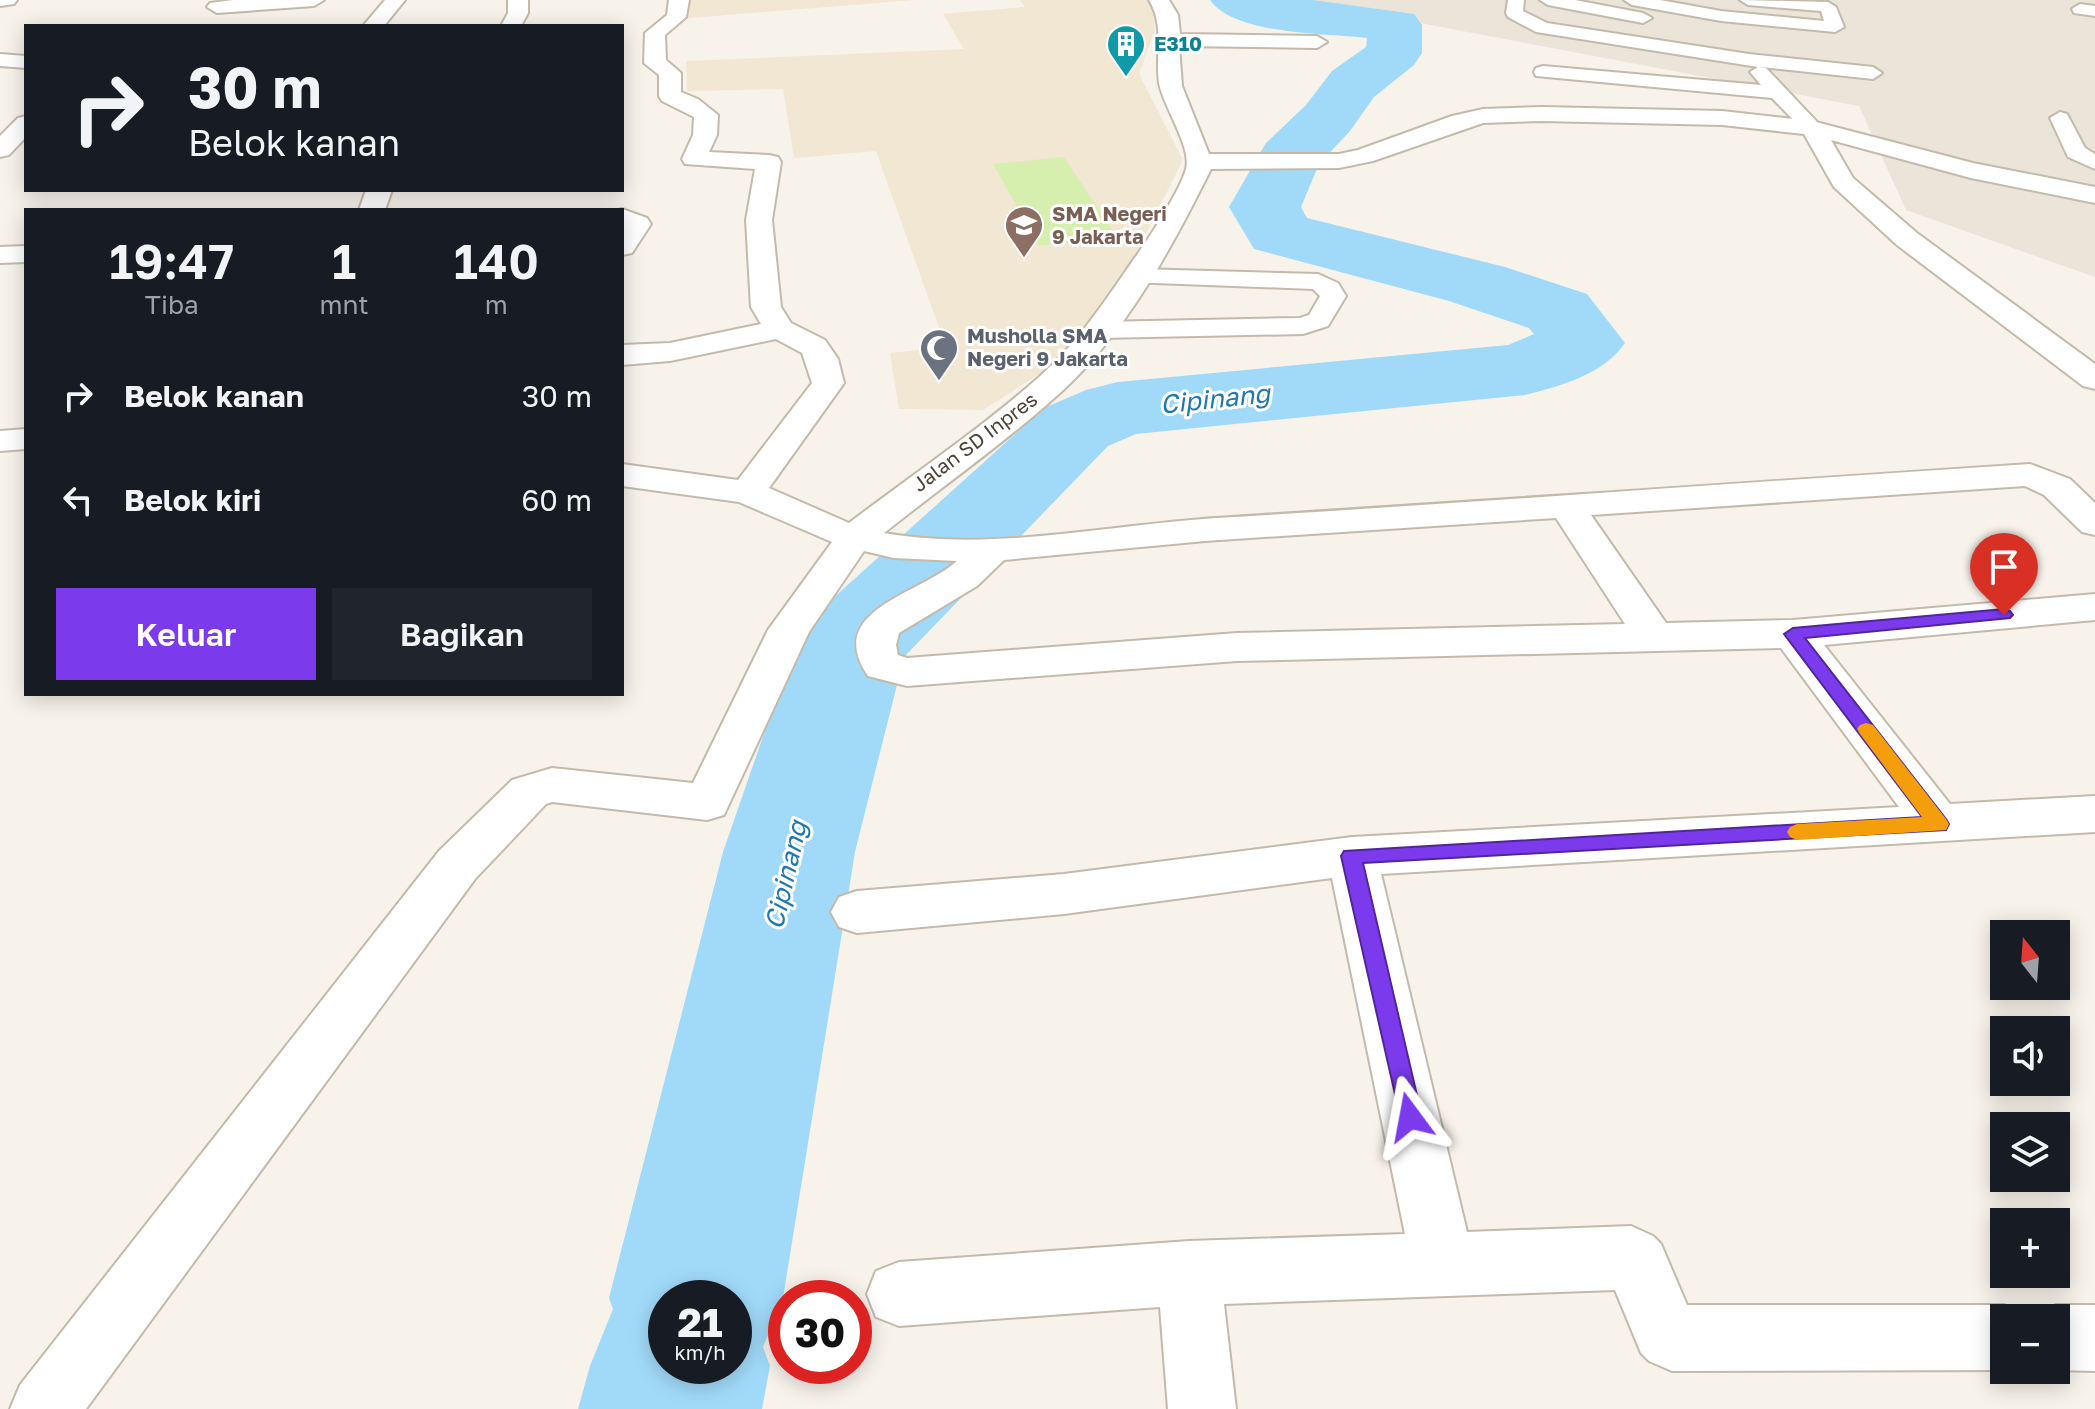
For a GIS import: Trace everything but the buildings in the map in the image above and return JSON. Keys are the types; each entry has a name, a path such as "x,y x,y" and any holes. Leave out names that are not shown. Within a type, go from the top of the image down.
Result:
{"street":[{"path":"0,0 7,0"},
{"path":"216,9 314,0"},
{"path":"375,24 395,0"},
{"path":"512,24 518,13 518,0"},
{"path":"679,0 676,17 655,33 644,63 670,73 670,96 706,115 705,135 694,159 769,162 759,220 766,307 780,329 814,347 822,359 828,383 748,492"},
{"path":"1159,0 1168,15 1170,40 1167,55 1171,86 1210,162 1321,161 1364,156 1460,121 1483,116 1542,114 1722,118 1812,128 1971,170 2095,195"},
{"path":"1170,40 1317,42"},
{"path":"0,48 5,51 0,60 24,62"},
{"path":"1812,128 1843,182 1907,239 2095,379"},
{"name":"Jalan SD Inpres","path":"44,1409 457,865 529,792 552,785 707,802 789,630 874,541 1051,384 1100,330 1138,277 1199,168 1210,162"},
{"path":"624,218 637,224 624,244"},
{"path":"0,255 24,254"},
{"path":"624,355 670,352 780,329"},
{"path":"0,441 24,439"},
{"path":"624,475 748,492 874,541 984,551 1203,530 1328,525 1565,504 2030,475 2057,487 2095,524"},
{"path":"1565,504 1653,635"},
{"path":"984,551 963,577 883,624 875,636 874,647 883,666 907,672 1237,647 1793,634 2095,607"},
{"path":"1793,634 1939,824"},
{"path":"857,912 1064,894 1352,856 2095,814"},
{"path":"1352,856 1443,1262"},
{"path":"899,1294 1189,1273 1631,1258 1638,1267 1664,1330 1672,1338 1990,1338"},
{"path":"1189,1273 1202,1409"},
{"path":"2070,1338 2095,1338"}],"lane":[{"path":"1516,0 1514,13 1542,28 1749,60 1873,73"},
{"path":"1548,0 1733,35 1828,45"},
{"path":"1632,0 1717,8 1835,27 1826,4 1748,0"},
{"path":"1717,8 1749,60 1812,128"},
{"path":"1543,72 1776,92"},
{"path":"2060,118 2076,152 2095,163"},
{"path":"1100,330 1303,326 1319,320 1333,296 1329,288 1318,282 1138,277"}],"shaded area":[{"path":"681,0 914,0 678,19"},
{"name":"SMA Negeri 9 Jakarta","path":"1020,0 1151,0 1155,30 1139,74 1182,158 1181,164 1124,277 1059,361 983,410 899,409 890,353 946,347 876,151 794,158 783,89 687,91 686,61 964,49 943,14 1025,7"},
{"path":"1298,0 2095,0 2095,277 1906,210 1859,106"}],"green space":[{"path":"1064,157 1117,237 1039,246 993,164"}],"waterway":[{"name":"Cipinang","path":"700,1280 789,852 851,644 1076,427 1118,409 1525,369 1583,343 1558,311 1477,284 1280,233 1265,207 1289,157 1328,118 1353,84 1394,53 1395,25 1259,10 1236,0"},
{"name":"Cipinang","path":"670,1409 676,1384"}],"slow traffic":[{"path":"1797,832 1939,824 1866,729"}],"place":[{"name":"E310","path":"1126,78"},
{"name":"SMA Negeri 9 Jakarta","path":"1024,259"},
{"name":"Musholla SMA Negeri 9 Jakarta","path":"939,382"}],"route":[{"path":"1410,1117 1352,856 1939,824 1793,634 2004,615"}]}
